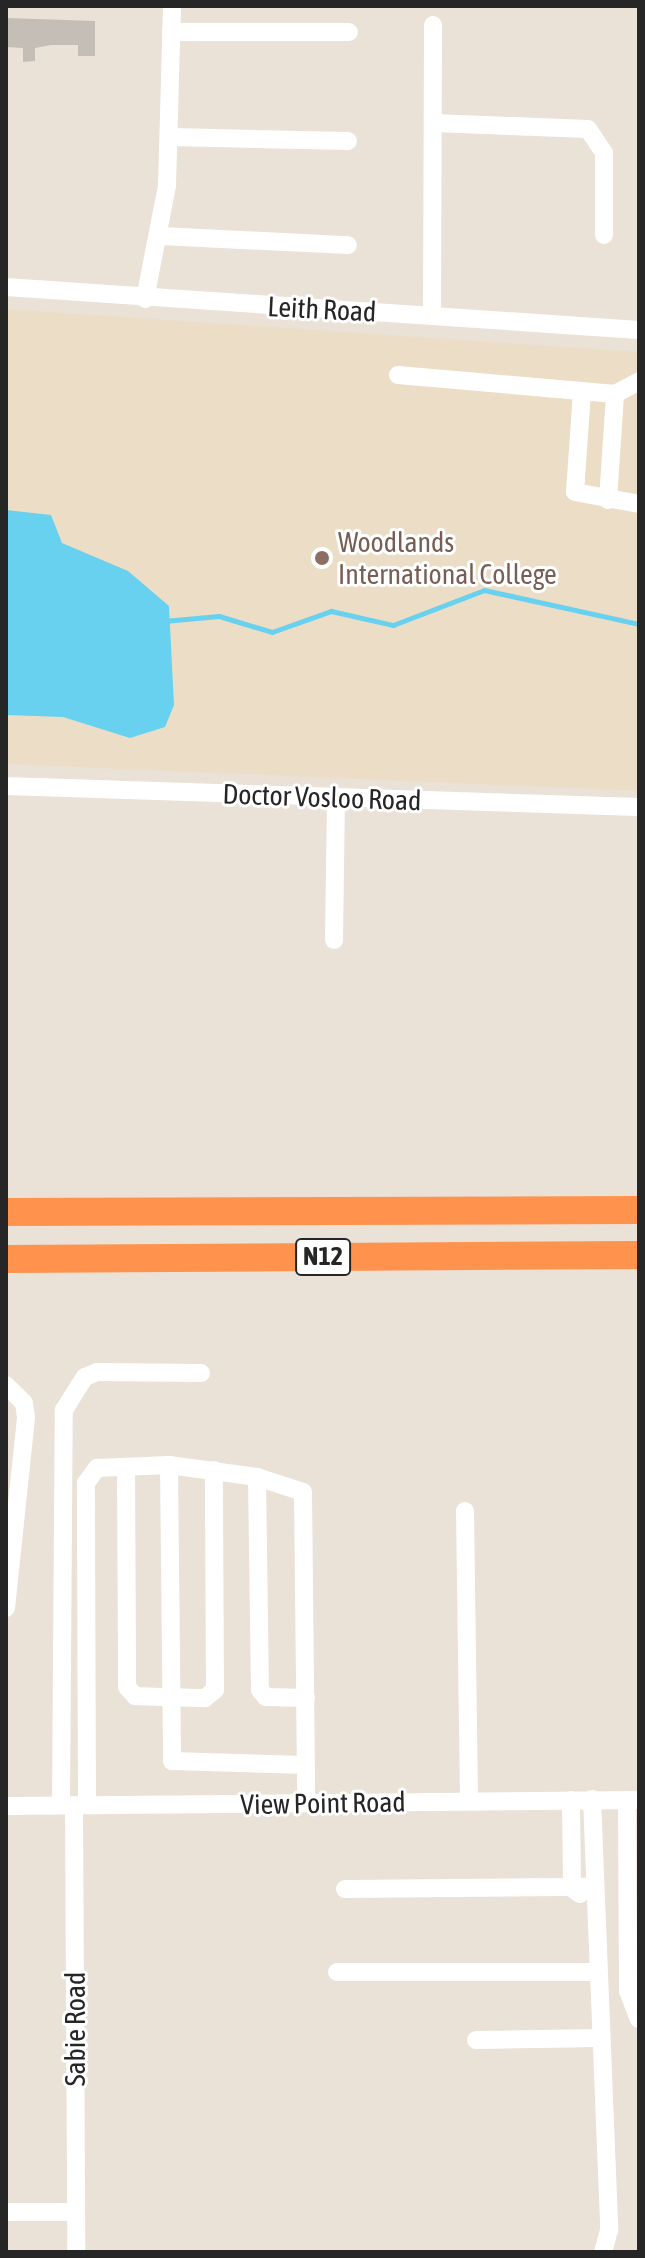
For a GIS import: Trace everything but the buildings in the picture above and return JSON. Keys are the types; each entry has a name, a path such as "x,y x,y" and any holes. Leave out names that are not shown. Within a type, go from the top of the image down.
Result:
{"highway":[{"name":"N12","path":"6,1212 639,1210"},
{"name":"N12","path":"6,1259 639,1255"}],"street":[{"path":"145,299 161,236 170,137 172,6"},
{"path":"432,316 433,25"},
{"path":"171,32 349,32"},
{"path":"433,123 588,129 604,153 604,235"},
{"path":"170,137 348,141"},
{"path":"161,236 348,245"},
{"name":"Leith Road","path":"6,287 145,299 639,330"},
{"path":"398,375 615,394 639,381"},
{"path":"582,392 575,492 639,504"},
{"path":"608,500 615,394"},
{"name":"Doctor Vosloo Road","path":"6,786 639,807"},
{"path":"334,940 336,797"},
{"path":"74,1805 64,1410 85,1377 97,1372 201,1373"},
{"path":"6,1385 24,1403 26,1418 6,1608"},
{"path":"74,1805 86,1483 97,1468 169,1465 257,1477 297,1487 306,1503 306,1803"},
{"path":"169,1465 169,1697 176,1765 305,1765"},
{"path":"126,1467 127,1687 135,1696 205,1698 215,1690 214,1470"},
{"path":"257,1477 260,1690 266,1697 306,1698"},
{"path":"465,1511 469,1801"},
{"path":"592,1799 598,2038 609,2230 603,2252"},
{"path":"571,1800 572,1888"},
{"path":"633,1800 628,1991 639,2019"},
{"name":"View Point Road","path":"6,1806 633,1800"},
{"name":"Sabie Road","path":"74,1805 76,2252"},
{"path":"345,1889 572,1888 594,1897"},
{"path":"337,1972 596,1972"},
{"path":"476,2040 598,2038"},
{"path":"6,2212 76,2212"}],"shaded area":[{"name":"Woodlands International College","path":"6,309 639,352 639,791 6,764"}],"water":[{"path":"6,510 51,515 62,543 128,571 169,606 174,705 165,727 130,738 63,717 6,715"}],"waterway":[{"path":"164,621 219,616 272,632 331,611 393,625 484,590 639,624"}],"place":[{"name":"Woodlands International College","path":"322,558"}]}
